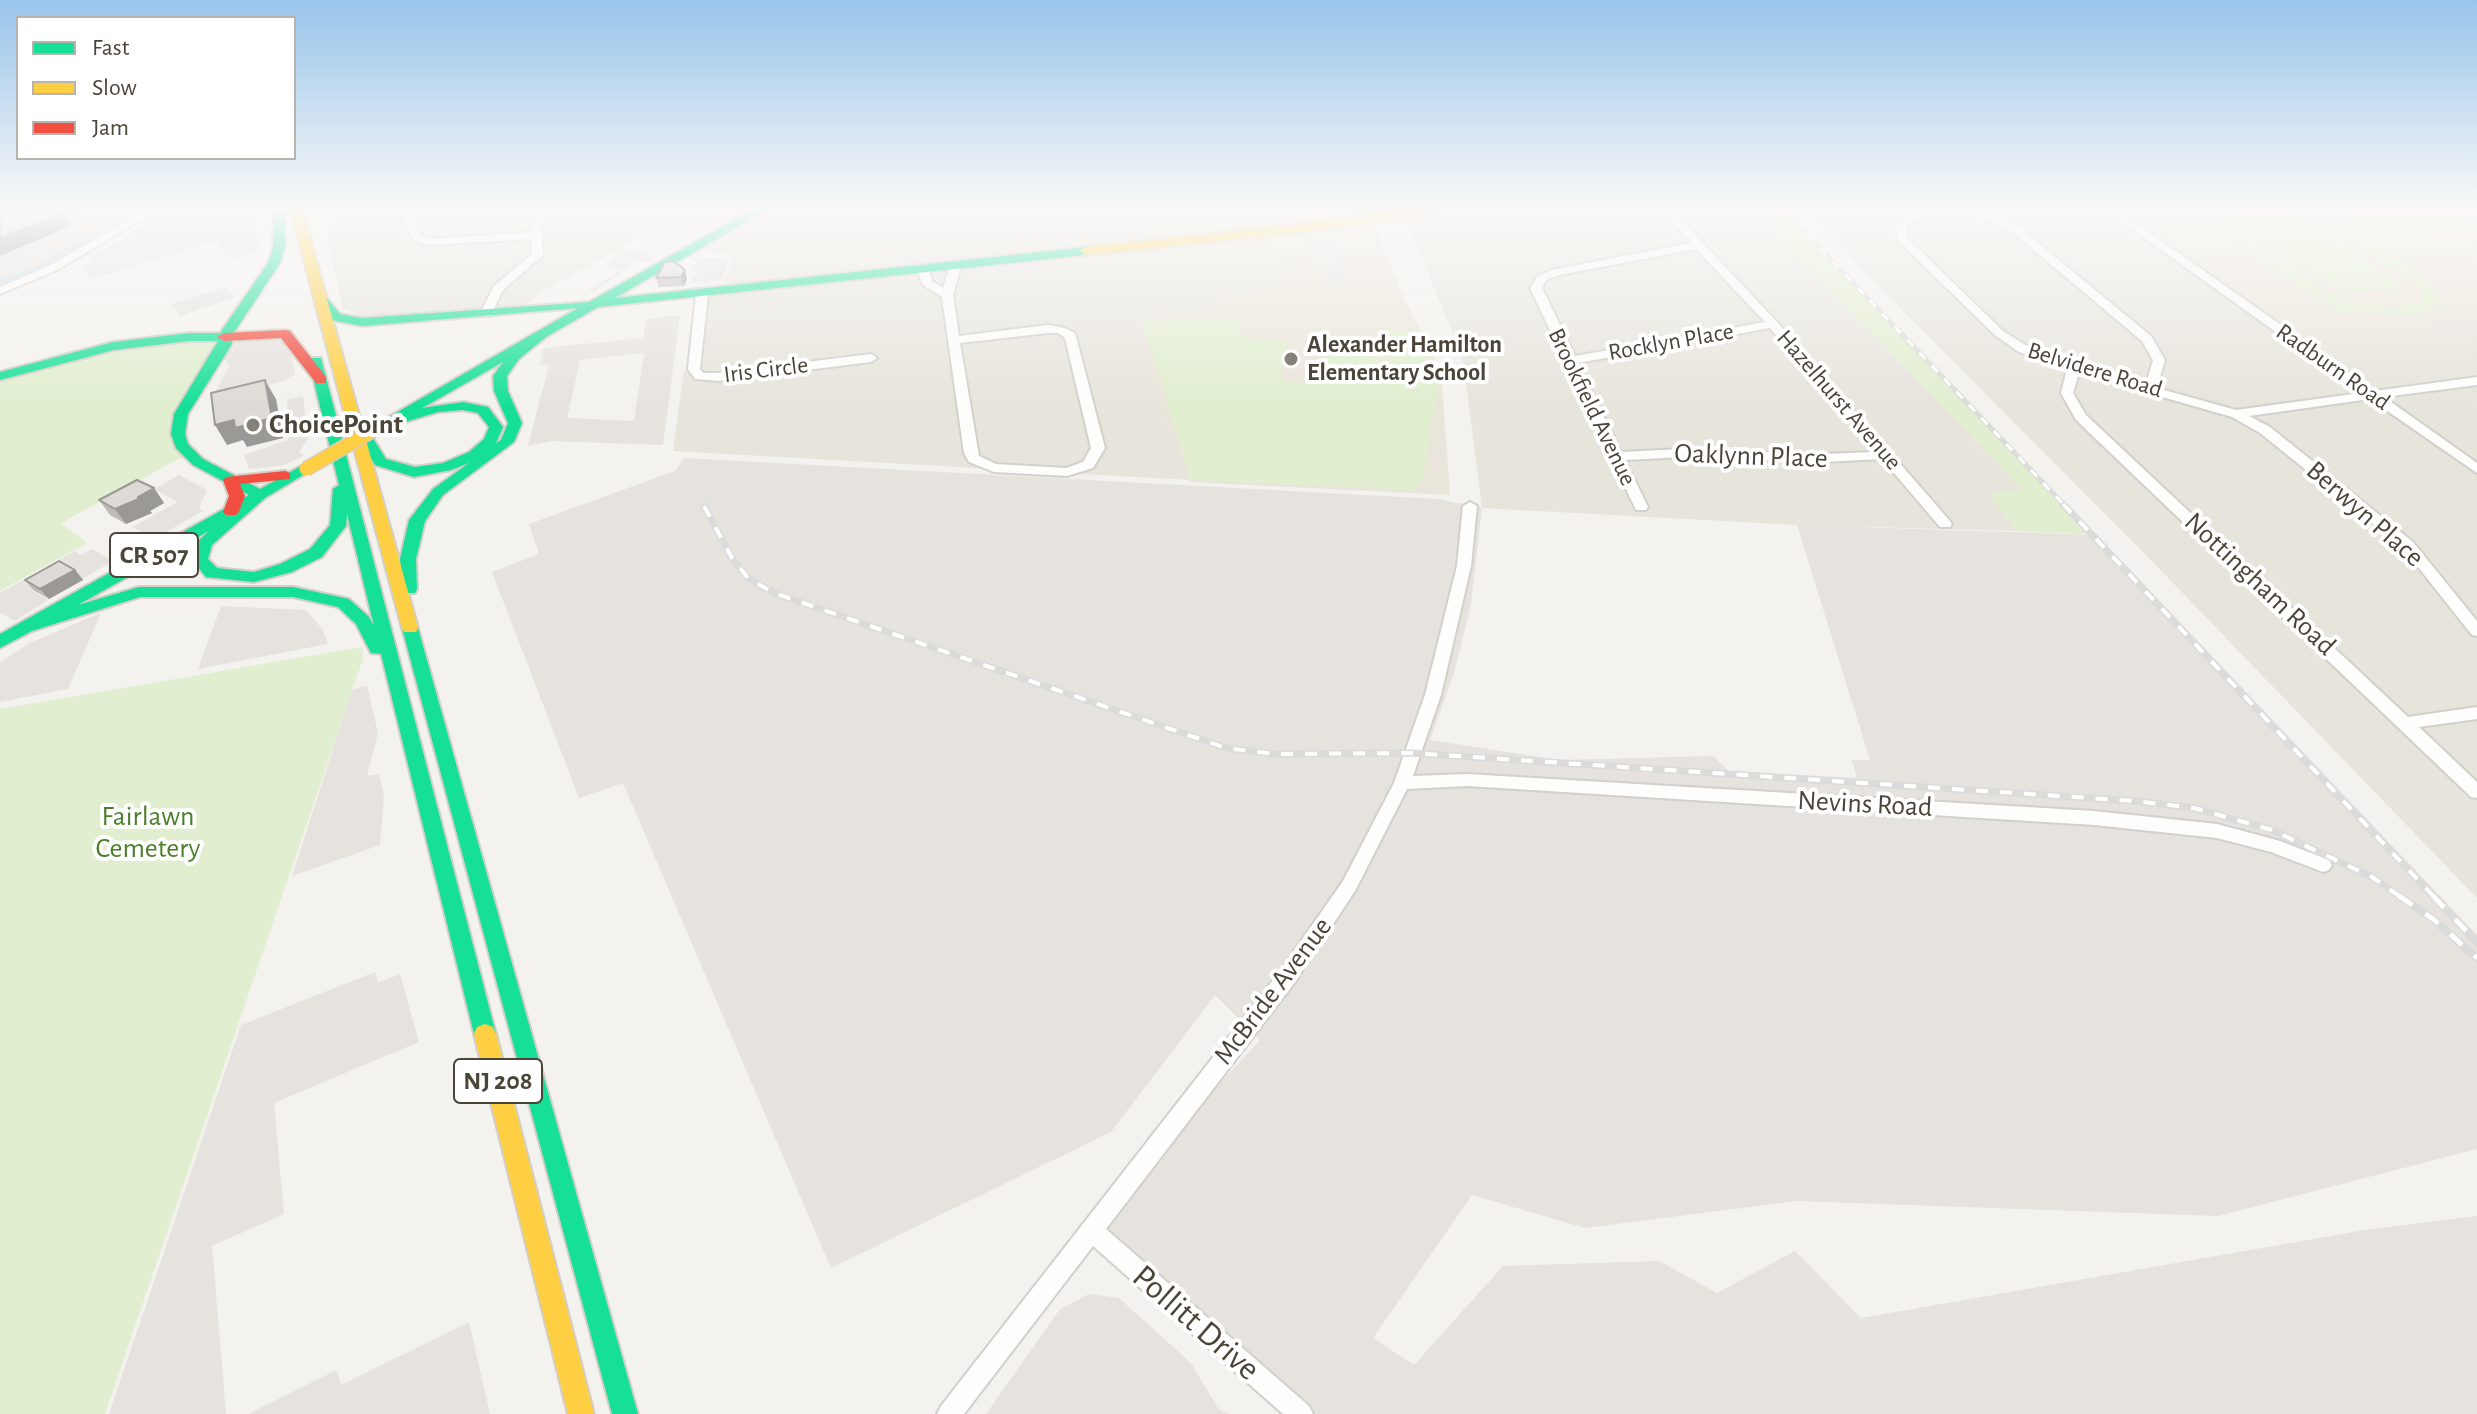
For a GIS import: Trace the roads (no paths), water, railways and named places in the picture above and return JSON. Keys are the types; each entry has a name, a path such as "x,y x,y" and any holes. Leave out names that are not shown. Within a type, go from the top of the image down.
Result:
{"main road":[{"path":"266,275 224,337 225,344 181,414 178,434 188,454 260,495 204,543 200,560 212,573 236,578 270,574 301,562 326,544 338,526 342,506 335,435"},
{"name":"NJ 208","path":"296,275 581,1414"},
{"name":"NJ 208","path":"314,275 625,1414"},
{"name":"CR 507","path":"0,642 645,275"},
{"path":"321,300 343,320 377,322 702,294 870,275"},
{"path":"481,367 508,336 505,324 486,314"},
{"path":"336,354 339,342 349,332 377,322"},
{"path":"420,667 408,576 413,531 422,510 438,492 507,442 515,423 501,391 500,376 514,356 547,330"},
{"path":"0,376 113,346 261,332 285,334 321,380"},
{"path":"351,413 374,456 400,471 429,471 461,462 483,448 496,427 483,410 463,406 437,408 382,425"},
{"path":"231,480 301,472"},
{"path":"231,480 237,496 231,512"},
{"path":"27,627 107,599 149,591 293,592 329,597 354,611 370,632 414,748"}],"street":[{"path":"0,291 35,275"},
{"path":"486,314 498,288 514,275"},
{"path":"925,275 927,283 947,295"},
{"path":"953,275 947,295 954,340 974,459 994,468 1067,472 1088,465 1098,448 1071,336 1061,330 1048,329 954,340"},
{"name":"Brookfield Avenue","path":"1549,275 1542,278 1537,293 1641,507"},
{"name":"Hazelhurst Avenue","path":"1727,275 1945,524"},
{"name":"Belvidere Road","path":"1939,275 2009,341 2038,356 2236,414 2477,381"},
{"path":"2070,275 2147,339 2159,360 2151,388"},
{"name":"Radburn Road","path":"2202,275 2477,469"},
{"name":"Iris Circle","path":"702,294 694,369 699,376 718,377 871,358"},
{"name":"Rocklyn Place","path":"1569,361 1773,324"},
{"name":"Nottingham Road","path":"2074,367 2067,393 2081,417 2477,792"},
{"name":"Berwyn Place","path":"2236,414 2265,430 2408,545 2474,624"},
{"name":"Oaklynn Place","path":"1616,456 1683,453 1822,458 1886,455"},
{"name":"McBride Avenue","path":"949,1414 1316,936 1349,886 1402,783 1448,645 1468,544 1470,506"},
{"path":"2406,723 2477,713"},
{"name":"Nevins Road","path":"1402,783 1495,782 2142,822 2246,838 2323,865"},
{"name":"Pollitt Drive","path":"1091,1230 1301,1414"}],"waterway":[{"path":"0,282 19,275"}],"railway":[{"path":"1846,275 2065,506"},
{"path":"2063,504 2435,898"},
{"path":"704,506 732,558 748,578 774,593 1226,748 1275,754 1412,753 2135,801 2194,808 2272,830 2372,877 2402,898"},
{"path":"2399,896 2433,919 2477,958"},
{"path":"2433,896 2477,942"}],"place":[{"name":"Alexander Hamilton Elementary School","path":"1291,359"},
{"name":"ChoicePoint","path":"253,425"}],"park label":[{"name":"Fairlawn Cemetery","path":"148,833"}]}
